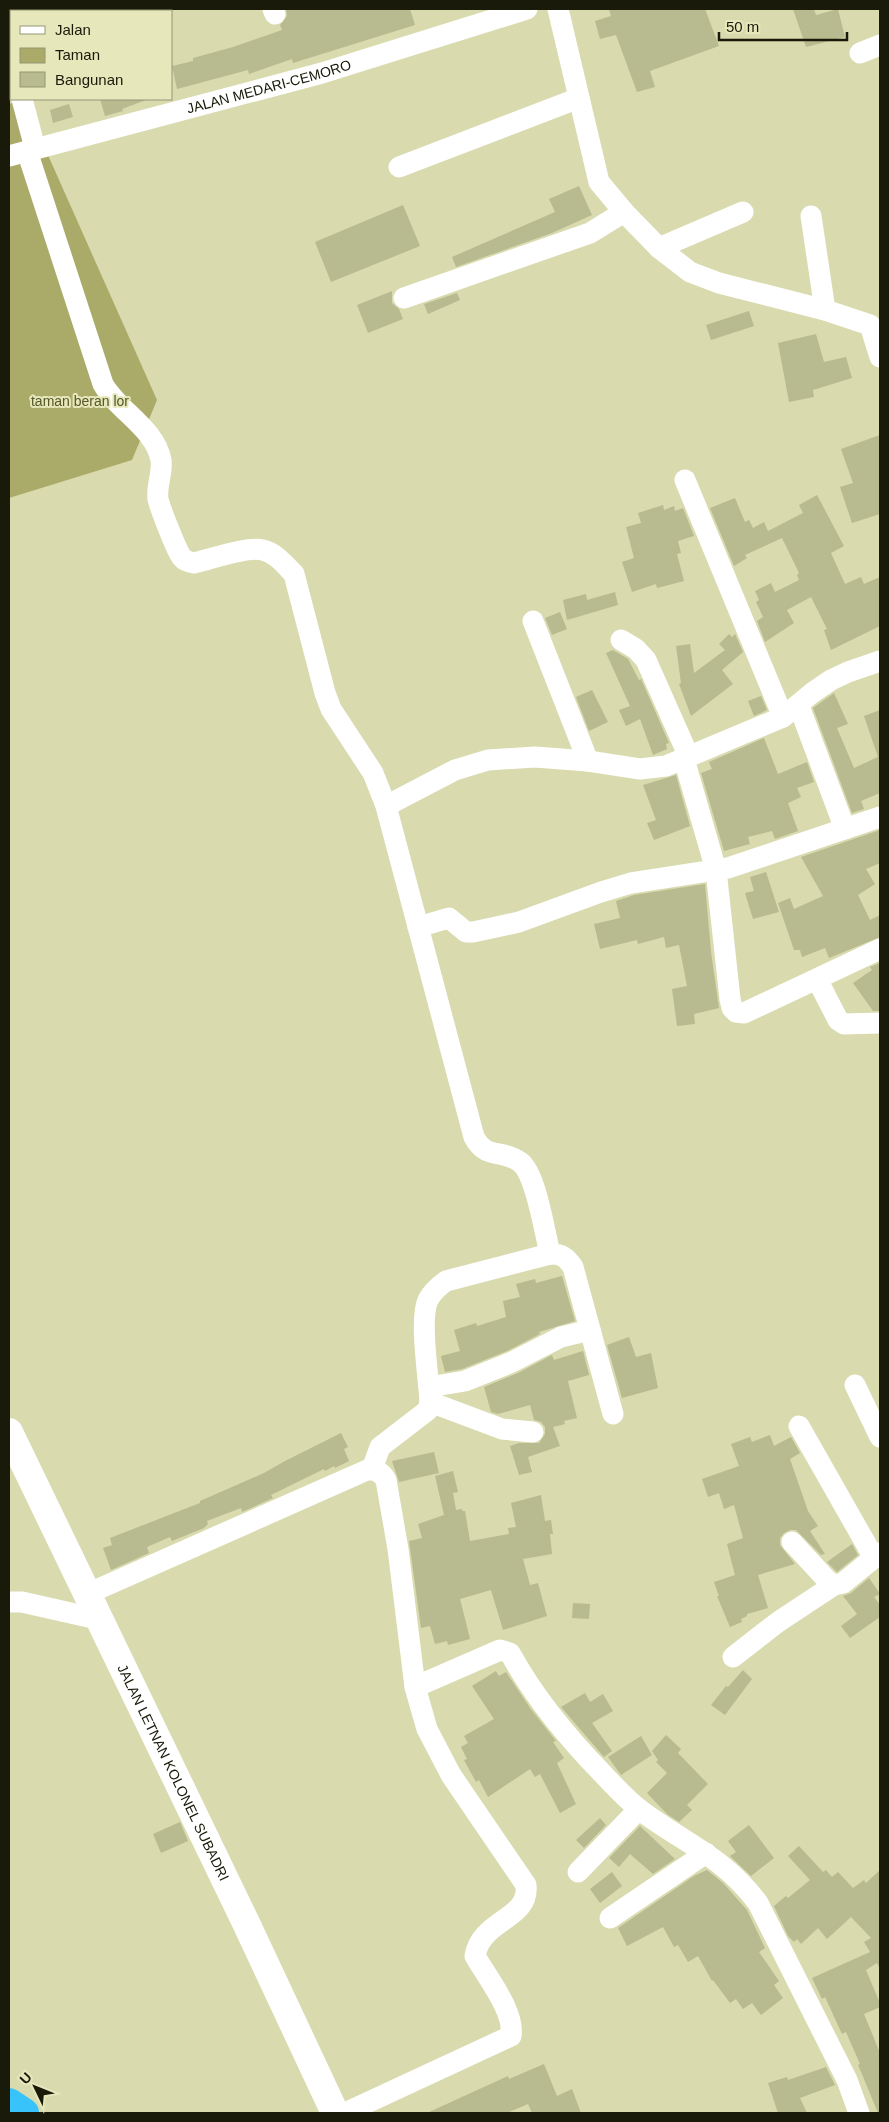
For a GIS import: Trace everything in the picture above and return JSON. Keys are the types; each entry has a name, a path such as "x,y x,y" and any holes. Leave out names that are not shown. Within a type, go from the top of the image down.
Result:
{"main road":[{"name":"JALAN LETNAN KOLONEL SUBADRI","path":"9,1432 87,1594 97,1619 247,1925 335,2113"}],"street":[{"name":"JALAN MEDARI-CEMORO","path":"24,152 322,73 527,9"},
{"path":"558,9 599,182 624,212 659,248 690,272 719,283 875,321 880,357"},
{"path":"860,53 880,44"},
{"path":"399,167 579,98"},
{"path":"22,100 24,152 103,384 112,398 151,438 158,451 161,462 158,500 180,555 189,562 194,563 251,550 263,550 283,562 294,574 325,693 331,709 373,773 386,806 474,1137 484,1151 509,1156 521,1163 534,1186 550,1254"},
{"path":"404,298 590,233 624,212"},
{"path":"659,248 743,212"},
{"path":"811,216 825,310"},
{"path":"685,480 845,829"},
{"path":"534,621 588,761"},
{"path":"620,640 636,649 646,660 686,758 716,870 724,956 732,1008 736,1012 744,1013 880,949"},
{"path":"386,806 455,770 488,760 534,757 588,761 651,769 686,758 791,712 830,680 880,661"},
{"path":"418,927 449,918 466,932 473,932 535,917 563,905 631,883 728,868 880,817"},
{"path":"817,979 838,1020 844,1024 880,1023"},
{"path":"87,1594 372,1469 380,1447 428,1410 430,1394 424,1316 427,1301 437,1288 446,1281 550,1254 560,1254 567,1259 573,1267 613,1414"},
{"path":"430,1394 534,1351 561,1337 590,1330"},
{"path":"855,1385 880,1437"},
{"path":"430,1394 502,1429 533,1432"},
{"path":"748,1630 830,1583 844,1583 877,1555 799,1426"},
{"path":"345,2113 511,2036 512,2029 509,2014 475,1956 481,1940 490,1928 510,1916 524,1903 526,1885 451,1775 428,1729 415,1687 398,1550 386,1480 379,1472 372,1469"},
{"path":"792,1542 830,1583"},
{"path":"733,1657 830,1583"},
{"path":"9,1602 22,1602 97,1619"},
{"path":"415,1687 500,1650 506,1650 510,1653 519,1671 549,1713 581,1752 639,1809 706,1853 727,1868 744,1884 758,1903 847,2080 859,2113"},
{"path":"578,1872 639,1809"},
{"path":"610,1918 706,1853"}],"green space":[{"name":"taman beran lor","path":"23,100 157,400 132,460 9,498 9,104"}],"building":[{"path":"286,9 410,9 415,25 293,63 292,59 249,74 248,70 177,89 172,66 193,61 193,58 233,47 282,30 280,25 287,16"},
{"path":"609,9 705,9 719,46 650,71 655,87 637,92 616,35 600,39 595,21 611,16"},
{"path":"793,9 814,9 816,15 838,9 845,37 806,47"},
{"path":"100,100 146,100 122,109 123,111 105,116"},
{"path":"69,104 73,117 53,123 50,110"},
{"path":"579,186 592,215 552,233 456,267 452,257 555,212 549,199"},
{"path":"403,205 420,246 331,282 315,242"},
{"path":"392,291 392,303 399,309 403,319 368,333 357,305"},
{"path":"457,293 460,300 428,314 424,304"},
{"path":"749,311 754,326 711,340 706,325"},
{"path":"816,334 824,362 846,357 852,378 813,390 814,397 789,402 778,343"},
{"path":"880,435 880,514 852,523 840,487 853,483 841,449"},
{"path":"817,495 844,546 831,553 845,584 861,577 864,584 880,577 880,626 831,650 824,630 827,629 811,597 787,610 794,623 765,642 757,621 763,617 756,602 759,600 755,591 771,583 775,592 799,580 797,575 799,573 782,538 745,555 747,558 734,566 710,508 735,498 745,522 749,520 753,528 764,522 768,531 803,513 799,505"},
{"path":"663,505 664,510 674,506 675,511 683,508 694,536 678,541 681,553 677,554 684,581 657,588 656,584 632,592 622,562 634,558 626,527 641,523 638,513"},
{"path":"615,592 618,605 567,620 563,600 586,594 587,600"},
{"path":"560,612 567,629 552,635 545,618"},
{"path":"729,634 732,637 735,634 743,652 722,670 733,684 691,716 679,684 681,683 676,646 690,644 694,673 725,650 719,644"},
{"path":"613,650 628,659 639,680 641,679 669,743 666,744 667,749 653,755 640,719 626,726 619,710 630,706 606,653"},
{"path":"592,690 608,722 589,731 576,697"},
{"path":"834,693 848,724 837,728 854,768 880,756 880,793 861,801 864,809 852,813 813,708"},
{"path":"761,696 767,710 754,716 748,701"},
{"path":"880,710 880,756 878,757 864,716"},
{"path":"764,738 778,774 807,762 814,782 797,788 801,797 788,803 798,831 775,839 772,831 748,837 750,844 724,851 701,773 712,769 709,762"},
{"path":"676,775 690,826 654,840 647,823 656,820 643,785"},
{"path":"880,830 880,863 866,869 875,884 858,895 870,920 880,915 880,937 829,958 825,948 802,957 800,950 794,950 778,903 790,898 794,909 823,896 801,857"},
{"path":"766,872 779,912 753,919 745,893 754,891 750,877"},
{"path":"705,884 711,952 719,1008 694,1014 695,1024 677,1026 672,989 687,986 679,945 666,948 664,937 638,944 637,940 600,949 594,924 620,918 616,901 634,895"},
{"path":"880,963 880,1011 873,1011 853,983 872,970 870,967"},
{"path":"562,1276 575,1321 539,1332 540,1334 507,1351 462,1369 445,1372 441,1356 460,1351 454,1330 476,1323 477,1326 506,1317 503,1301 520,1297 516,1284 535,1279 536,1283"},
{"path":"629,1337 636,1357 651,1353 658,1388 622,1398 607,1345"},
{"path":"583,1351 589,1375 568,1381 577,1418 564,1421 565,1424 553,1427 560,1446 528,1457 532,1472 519,1475 510,1446 519,1443 539,1443 545,1434 545,1427 541,1422 534,1420 530,1405 498,1414 491,1412 484,1387 518,1373 552,1355 554,1360"},
{"path":"341,1433 348,1447 344,1449 349,1461 335,1468 334,1466 325,1471 324,1469 271,1495 273,1498 242,1512 241,1508 207,1521 208,1524 204,1528 172,1541 170,1537 147,1547 149,1553 111,1570 103,1548 112,1545 110,1538 200,1503 200,1501 264,1473"},
{"path":"770,1435 774,1446 791,1437 800,1453 790,1459 808,1511 818,1526 810,1531 825,1554 821,1555 796,1530 784,1533 780,1538 780,1545 795,1564 758,1575 768,1608 747,1614 747,1616 741,1619 742,1622 730,1627 717,1596 719,1596 714,1582 735,1575 727,1544 743,1538 734,1505 724,1509 719,1493 708,1497 702,1479 739,1466 731,1444 750,1437 752,1442"},
{"path":"434,1452 439,1473 399,1482 392,1461"},
{"path":"453,1471 458,1492 453,1493 456,1510 462,1509 462,1511 465,1511 470,1541 509,1534 508,1528 516,1527 511,1503 541,1495 545,1521 551,1520 553,1534 550,1534 552,1554 523,1559 530,1585 538,1583 547,1616 503,1630 491,1590 460,1599 470,1639 448,1645 447,1641 435,1644 430,1626 421,1628 409,1541 422,1538 418,1524 444,1515 435,1476"},
{"path":"852,1544 858,1555 837,1572 827,1562"},
{"path":"869,1578 880,1594 874,1597 880,1605 880,1617 850,1638 841,1626 857,1614 843,1596 851,1593"},
{"path":"573,1603 590,1604 589,1619 572,1618"},
{"path":"743,1670 752,1679 725,1715 711,1705 726,1686 728,1687"},
{"path":"496,1671 499,1676 506,1672 530,1708 556,1741 553,1742 564,1758 557,1763 576,1804 560,1813 540,1774 535,1777 530,1769 488,1797 479,1780 476,1782 464,1760 467,1759 461,1747 468,1743 464,1736 494,1719 472,1686"},
{"path":"585,1693 590,1702 603,1694 613,1711 592,1723 612,1751 604,1757 561,1707"},
{"path":"666,1735 681,1749 678,1753 708,1784 687,1805 692,1810 679,1822 667,1814 647,1793 667,1773 656,1762 658,1760 652,1751"},
{"path":"641,1736 652,1755 621,1775 608,1757"},
{"path":"600,1818 606,1825 584,1848 576,1840"},
{"path":"180,1822 188,1841 161,1853 153,1834"},
{"path":"749,1825 774,1858 751,1876 730,1856 736,1852 728,1841"},
{"path":"640,1826 675,1859 653,1874 630,1854 619,1867 609,1858"},
{"path":"799,1846 823,1872 826,1870 832,1877 838,1872 853,1888 864,1880 866,1883 880,1870 880,1969 877,1963 866,1970 880,2007 864,2014 880,2053 880,2113 878,2113 846,2032 842,2034 825,1997 822,1999 812,1978 870,1952 864,1942 871,1938 851,1917 827,1939 818,1928 801,1944 797,1939 794,1942 788,1936 774,1906 786,1896 788,1898 810,1880 788,1856"},
{"path":"707,1870 723,1883 747,1910 765,1948 759,1952 779,1981 774,1985 783,1998 761,2015 752,2003 743,2009 736,1999 730,2003 712,1981 698,1956 688,1962 678,1945 674,1947 663,1927 627,1946 618,1928 694,1876"},
{"path":"612,1872 622,1886 600,1903 590,1889"},
{"path":"544,2064 557,2096 572,2089 581,2113 532,2113 528,2104 507,2113 427,2113 508,2076 509,2079"},
{"path":"826,2067 835,2085 800,2098 807,2113 778,2113 768,2083 787,2077 788,2080"}],"waterway":[{"path":"9,2103 24,2113"}]}
